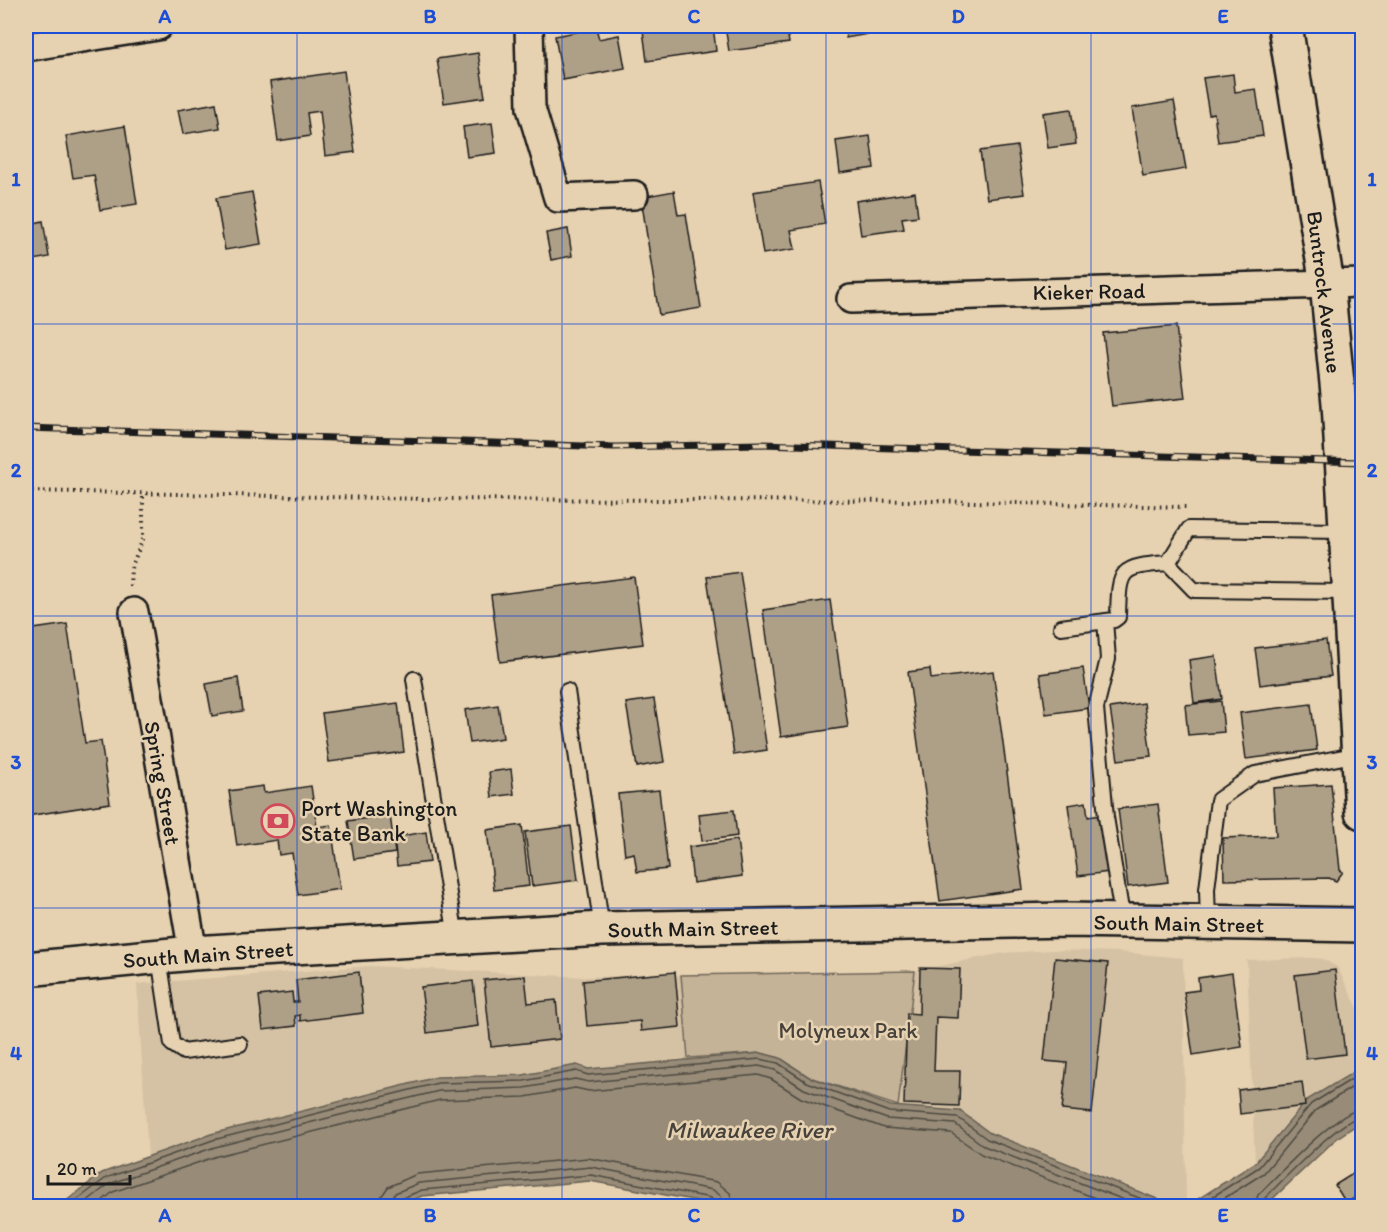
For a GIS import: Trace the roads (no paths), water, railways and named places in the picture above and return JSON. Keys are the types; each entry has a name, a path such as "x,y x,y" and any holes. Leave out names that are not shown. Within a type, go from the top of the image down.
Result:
{"main road":[{"name":"Buntrock Avenue","path":"1285,26 1327,284 1339,403 1346,531 1354,589 1362,812"},
{"name":"South Main Street","path":"26,969 193,953 602,929 1067,920 1362,925"}],"street":[{"path":"26,47 158,26"},
{"path":"529,26 531,108 558,198 634,195"},
{"name":"Kieker Road","path":"851,299 1362,283"},
{"name":"Spring Street","path":"134,612 193,953"}],"lane":[{"path":"1168,562 1189,529 1346,531"},
{"path":"1168,562 1194,590 1354,589"},
{"path":"1061,627 1118,617 1119,584 1126,570 1135,566 1168,562"},
{"path":"1105,621 1108,659 1096,708 1106,817 1122,922"},
{"path":"414,679 456,938"},
{"path":"567,691 602,929"},
{"path":"1209,923 1207,889 1218,800 1255,774 1359,754"},
{"path":"159,957 172,1044 184,1052 240,1044"}],"water":[{"name":"Milwaukee River","path":"761,1053 780,1058 809,1077 891,1106 960,1111 990,1133 1160,1200 1184,1206 725,1206 590,1181 422,1196 397,1206 60,1206 102,1173 211,1134 437,1077 523,1075 577,1065 588,1069"},
{"path":"1362,1067 1362,1121 1337,1138 1265,1206 1187,1206 1255,1163 1307,1100"}],"railway":[{"path":"26,428 614,447 761,444 1362,462"}],"place":[{"name":"Port Washington State Bank","path":"278,821"}],"park label":[{"name":"Molyneux Park","path":"848,1030"}]}
